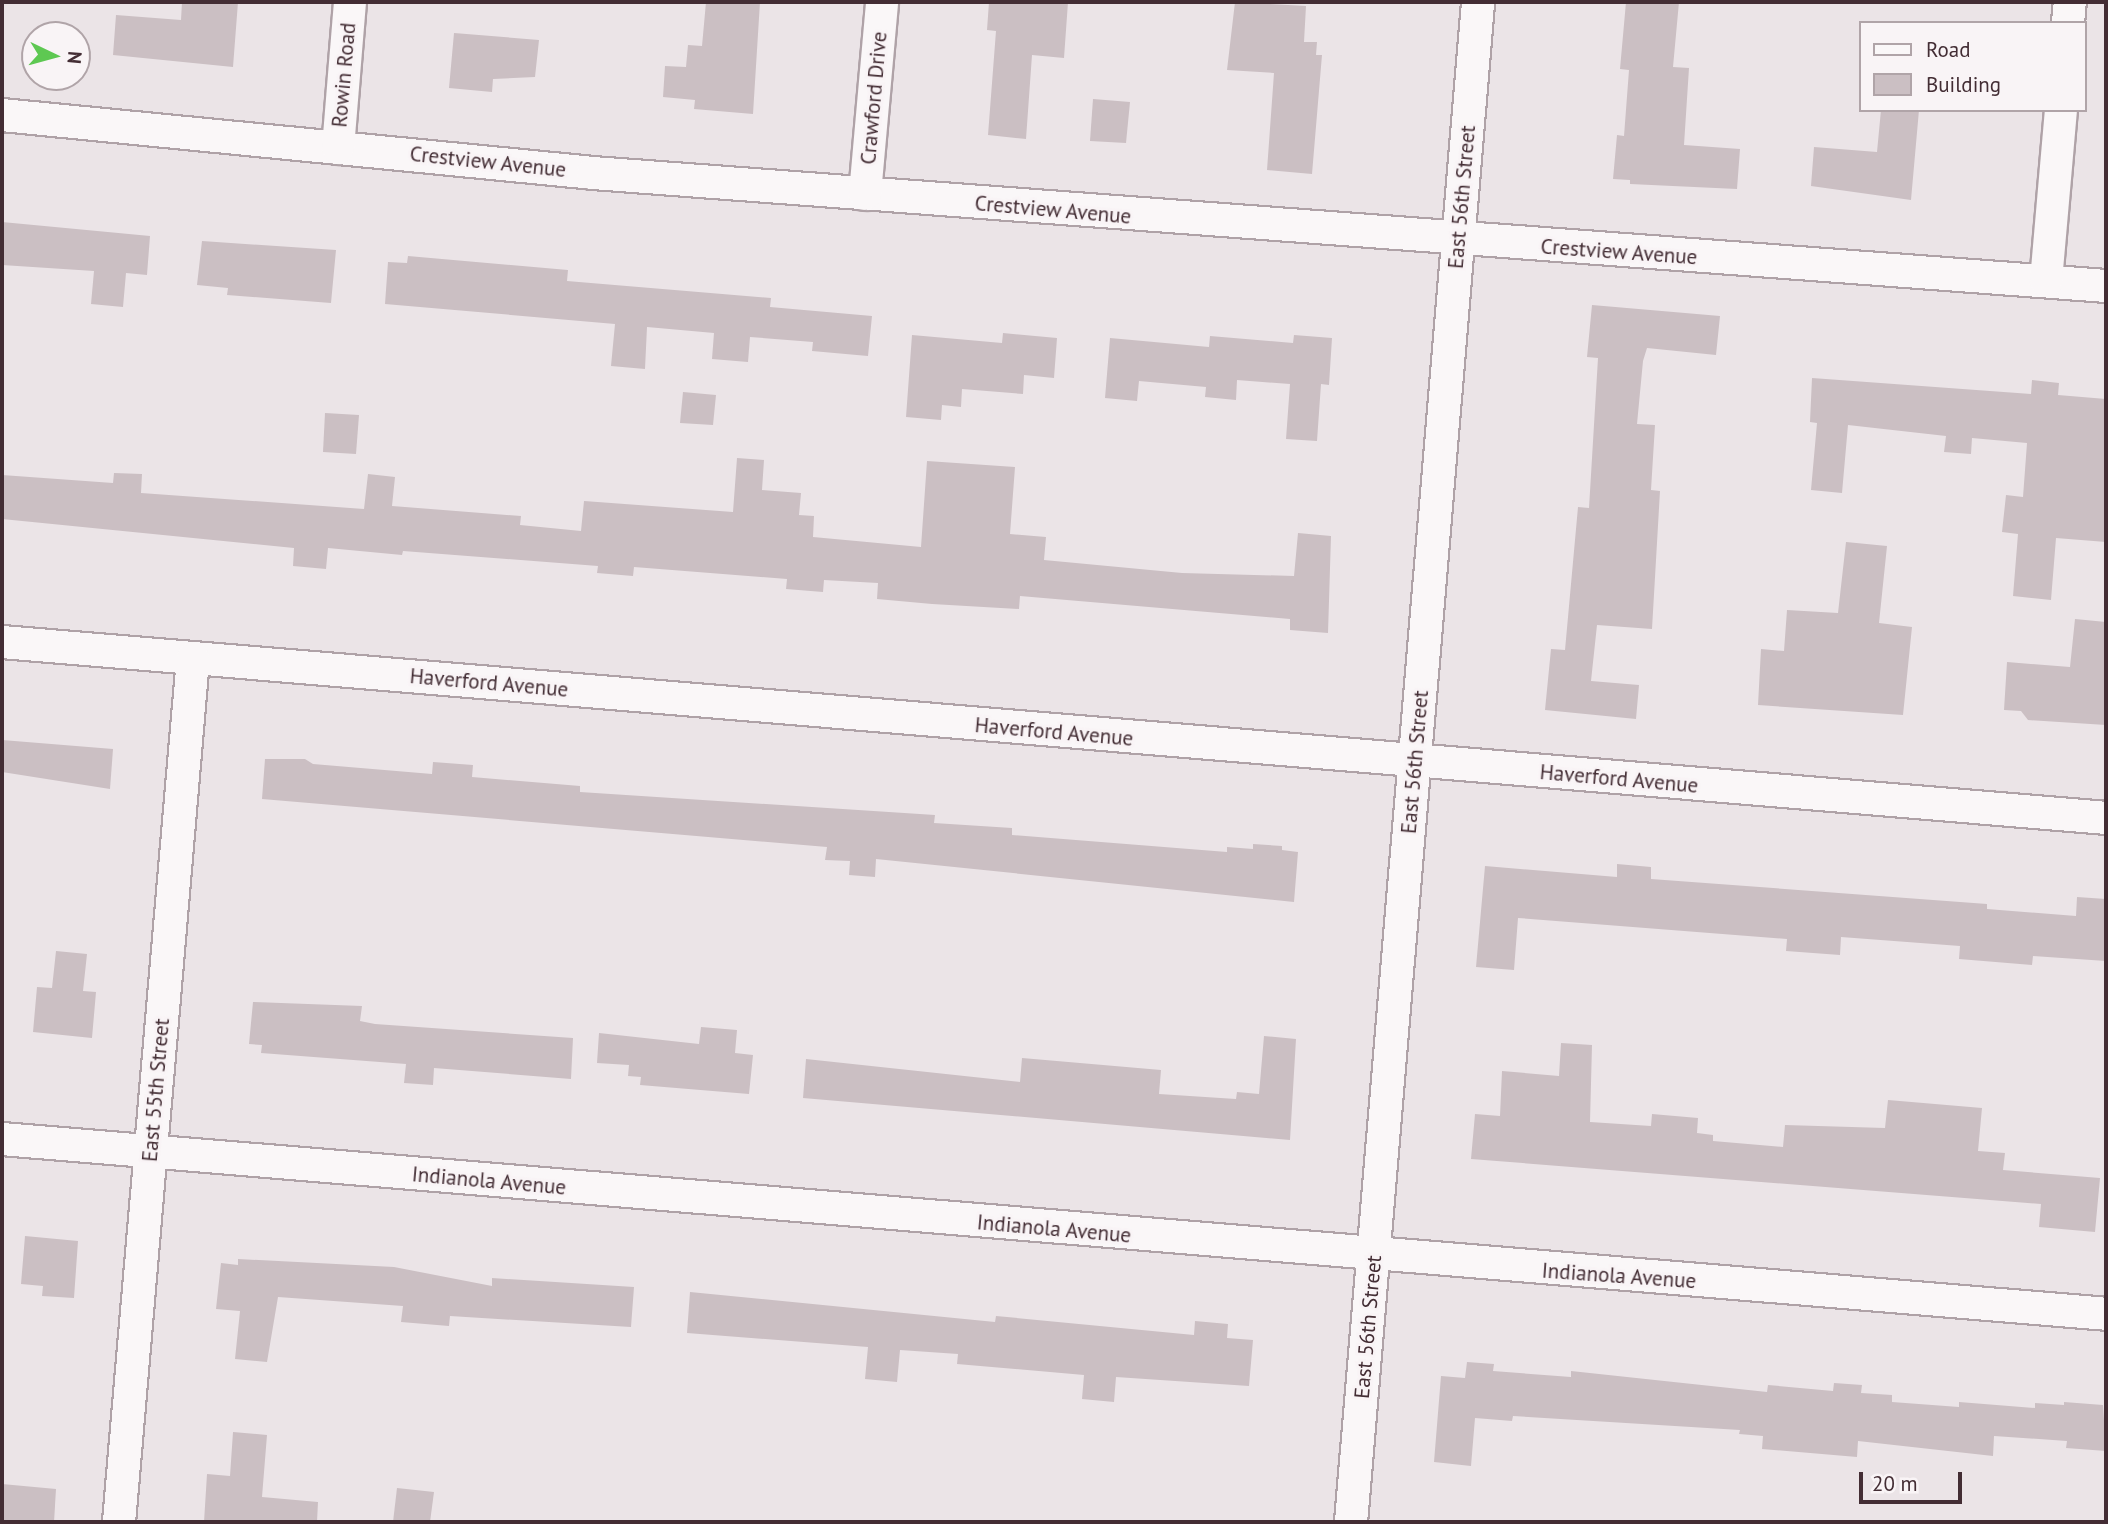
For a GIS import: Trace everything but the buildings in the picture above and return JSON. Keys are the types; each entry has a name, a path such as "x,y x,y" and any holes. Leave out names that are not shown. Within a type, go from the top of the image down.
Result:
{"street":[{"name":"Rowin Road","path":"338,148 350,2"},
{"name":"Crawford Drive","path":"865,194 882,2"},
{"name":"East 56th Street","path":"1351,1522 1478,2"},
{"path":"2068,21 2070,2"},
{"path":"2046,281 2060,112"},
{"name":"Crestview Avenue","path":"2,115 338,148 865,194 1458,241 2106,286"},
{"name":"Haverford Avenue","path":"2,642 1414,763 2106,818"},
{"name":"East 55th Street","path":"120,1522 193,658"},
{"name":"Indianola Avenue","path":"2,1139 1375,1257 2106,1314"}]}
